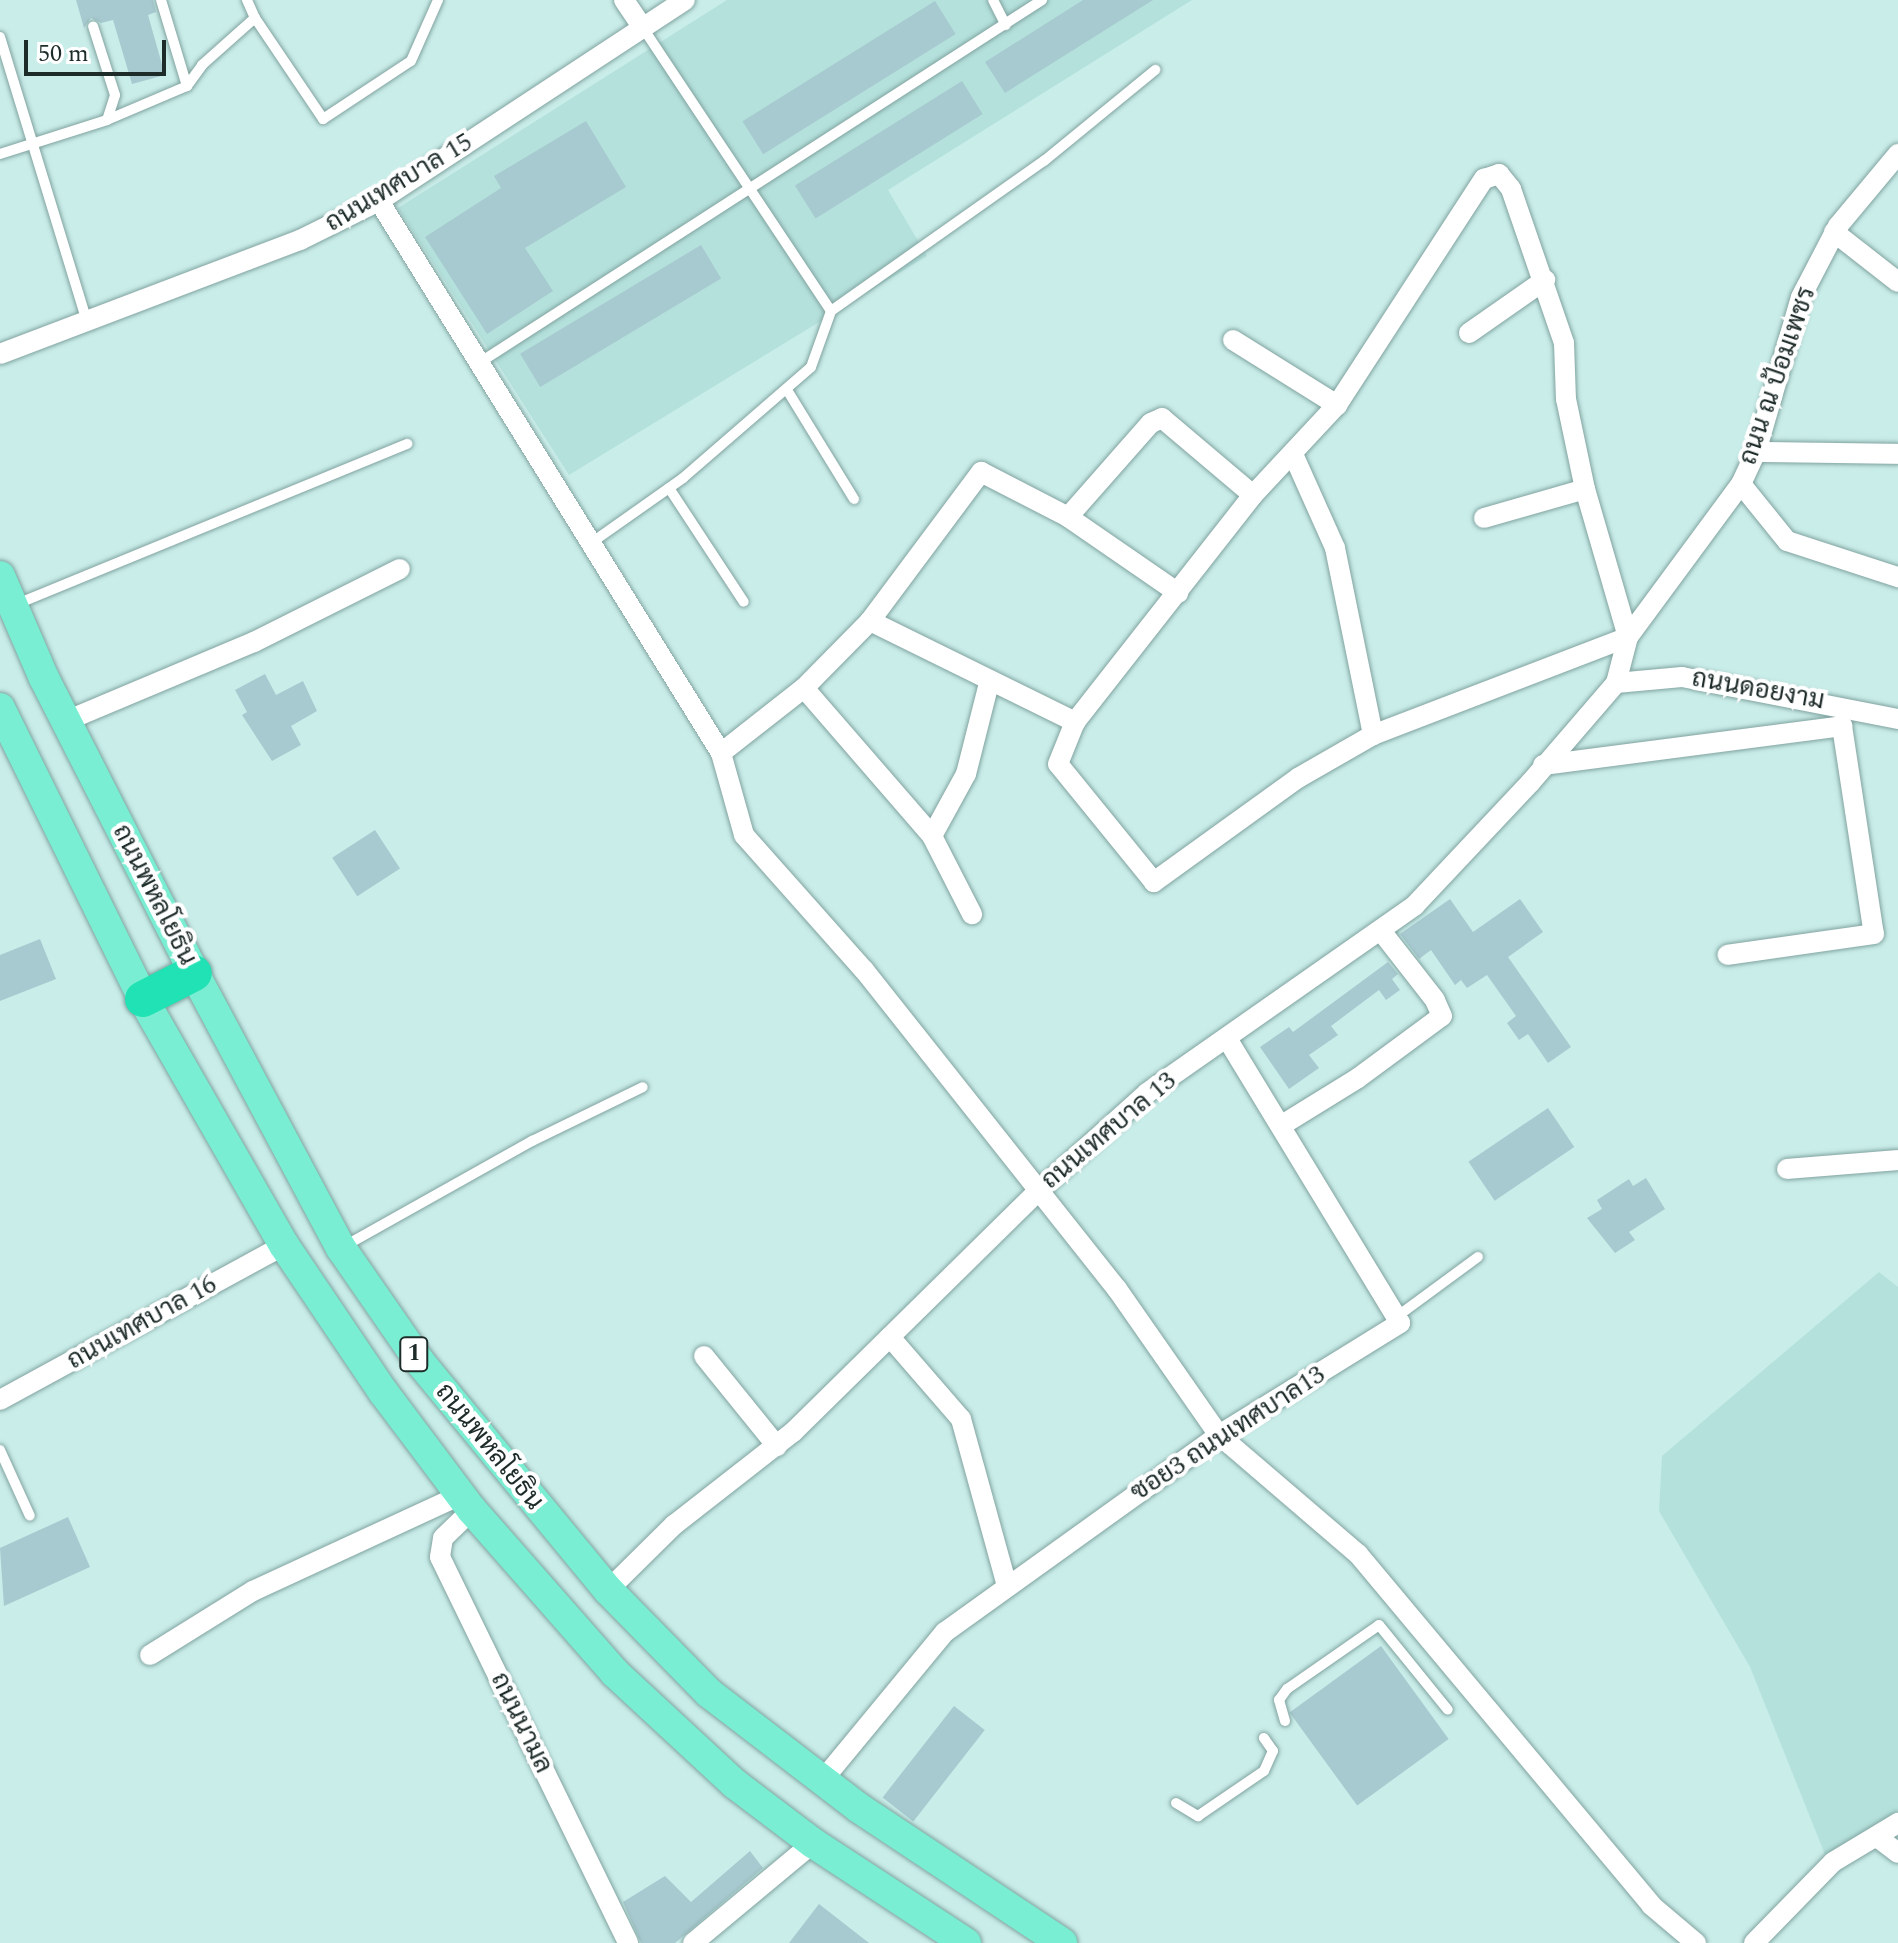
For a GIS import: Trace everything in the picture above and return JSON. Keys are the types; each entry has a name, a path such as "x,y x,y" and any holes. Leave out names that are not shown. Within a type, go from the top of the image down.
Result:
{"highway":[{"path":"143,999 194,973"}],"main road":[{"name":"ถนนพหลโยธิน","path":"0,576 66,721 194,973 341,1248 420,1362 608,1590 709,1693 822,1781 1062,1943"},
{"name":"ถนนพหลโยธิน","path":"0,708 143,999 284,1245 384,1393 467,1503 625,1683 735,1784 813,1843 966,1943"}],"street":[{"path":"624,0 643,28"},
{"name":"ถนนเทศบาล 15","path":"0,354 300,240 379,201 685,0"},
{"name":"ถนน ณ ป้อมเพชร","path":"1616,683 1628,637 1741,484 1756,452 1801,297 1834,232 1898,154"},
{"path":"1499,174 1511,189 1545,280 1564,343 1566,399 1585,489 1628,637 1373,735 1298,778 1154,882 1058,764 1075,722 1100,684 1178,593 1253,495 1337,405 1484,179 1499,174"},
{"path":"379,201 721,753 744,835 864,970 1036,1193 1117,1289 1219,1435 1358,1554 1640,1893 1696,1943"},
{"path":"1834,232 1898,282"},
{"path":"1469,333 1545,280"},
{"path":"1233,340 1337,405"},
{"path":"1068,517 1151,423 1162,418 1253,495"},
{"path":"1756,452 1898,454"},
{"path":"1293,454 1335,548 1373,735"},
{"path":"721,753 804,688 870,621 981,472 1068,517 1178,593"},
{"path":"1741,484 1787,541 1898,577"},
{"path":"1484,518 1585,489"},
{"path":"66,721 254,642 400,569"},
{"path":"870,621 989,683 1075,722"},
{"name":"ถนนดอยงาม","path":"1616,683 1682,677 1898,719"},
{"path":"932,836 966,774 989,683"},
{"name":"ถนนเทศบาล 13","path":"608,1590 674,1525 777,1446 1036,1193 1147,1093 1415,905 1616,683"},
{"path":"804,688 932,836 972,914"},
{"path":"1543,765 1842,726 1874,934 1727,955"},
{"path":"1282,1125 1358,1078 1442,1016 1435,1000 1381,931"},
{"path":"1227,1039 1399,1315"},
{"path":"1787,1169 1898,1160"},
{"name":"ถนนเทศบาล 16","path":"0,1400 284,1245"},
{"name":"ซอย3 ถนนเทศบาล13","path":"822,1781 945,1632 1219,1435 1389,1331 1400,1323 1399,1315"},
{"path":"890,1337 952,1405 964,1427 1007,1586"},
{"path":"704,1356 777,1446"},
{"path":"150,1655 253,1591 467,1503"},
{"name":"ถนนนามล","path":"467,1503 443,1538 440,1557 628,1943"},
{"path":"1754,1943 1833,1862 1898,1823"},
{"path":"1877,1837 1898,1853"},
{"path":"693,1943 813,1843"}],"lane":[{"path":"161,0 187,86"},
{"path":"247,0 255,18 323,119 411,61 438,0"},
{"path":"993,0 1006,25"},
{"path":"479,363 751,192 1042,0"},
{"path":"0,154 107,120 187,86 202,65 255,18"},
{"path":"93,26 115,95 107,120"},
{"path":"643,28 831,311"},
{"path":"0,37 30,144 87,322"},
{"path":"591,543 669,488 811,367 831,311 1044,161 1155,70"},
{"path":"787,390 854,499"},
{"path":"13,605 407,444"},
{"path":"669,488 744,602"},
{"path":"341,1248 532,1141 643,1087"},
{"path":"1399,1315 1478,1257"},
{"path":"0,1450 30,1516"},
{"path":"1285,1721 1279,1700 1287,1689 1379,1625 1448,1710"},
{"path":"1176,1803 1198,1816 1253,1780 1271,1761 1273,1751 1264,1738"}],"shaded area":[{"path":"727,0 1192,0 888,190 927,256 569,475 398,208"},
{"path":"1879,1272 1898,1287 1898,1810 1826,1857 1750,1667 1659,1511 1662,1456"}],"building":[{"path":"76,0 153,0 156,12 148,15 165,75 132,84 113,20 101,23 91,18 84,28"},
{"path":"1083,0 1153,0 1005,93 985,62"},
{"path":"935,1 956,34 763,154 742,121"},
{"path":"962,81 983,114 816,218 795,185"},
{"path":"586,121 626,187 525,248 553,291 487,334 425,237 501,188 494,176"},
{"path":"701,245 721,278 540,387 520,354"},
{"path":"265,674 276,695 303,681 317,711 291,726 301,745 272,761 242,715 247,712 235,690"},
{"path":"375,830 400,869 357,896 332,858"},
{"path":"1450,899 1473,932 1520,899 1543,932 1508,957 1571,1047 1548,1063 1528,1034 1519,1040 1507,1023 1516,1016 1487,975 1467,988 1461,980 1455,985 1431,950 1419,959 1400,934"},
{"path":"40,939 56,979 0,1001 0,955"},
{"path":"1388,962 1398,974 1392,979 1400,990 1386,1000 1379,990 1331,1026 1338,1035 1309,1055 1319,1068 1289,1089 1260,1047 1289,1027 1293,1032"},
{"path":"1548,1108 1574,1147 1495,1201 1468,1162"},
{"path":"1646,1178 1665,1209 1629,1232 1635,1240 1615,1253 1587,1218 1602,1209 1597,1200 1629,1179 1633,1186"},
{"path":"68,1517 90,1567 4,1606 0,1548"},
{"path":"1381,1646 1449,1739 1357,1805 1290,1712"},
{"path":"954,1706 985,1730 913,1821 883,1797"},
{"path":"750,1851 763,1868 681,1938 675,1943 641,1943 623,1902 665,1876 691,1902"},
{"path":"819,1904 869,1943 789,1943"}]}
